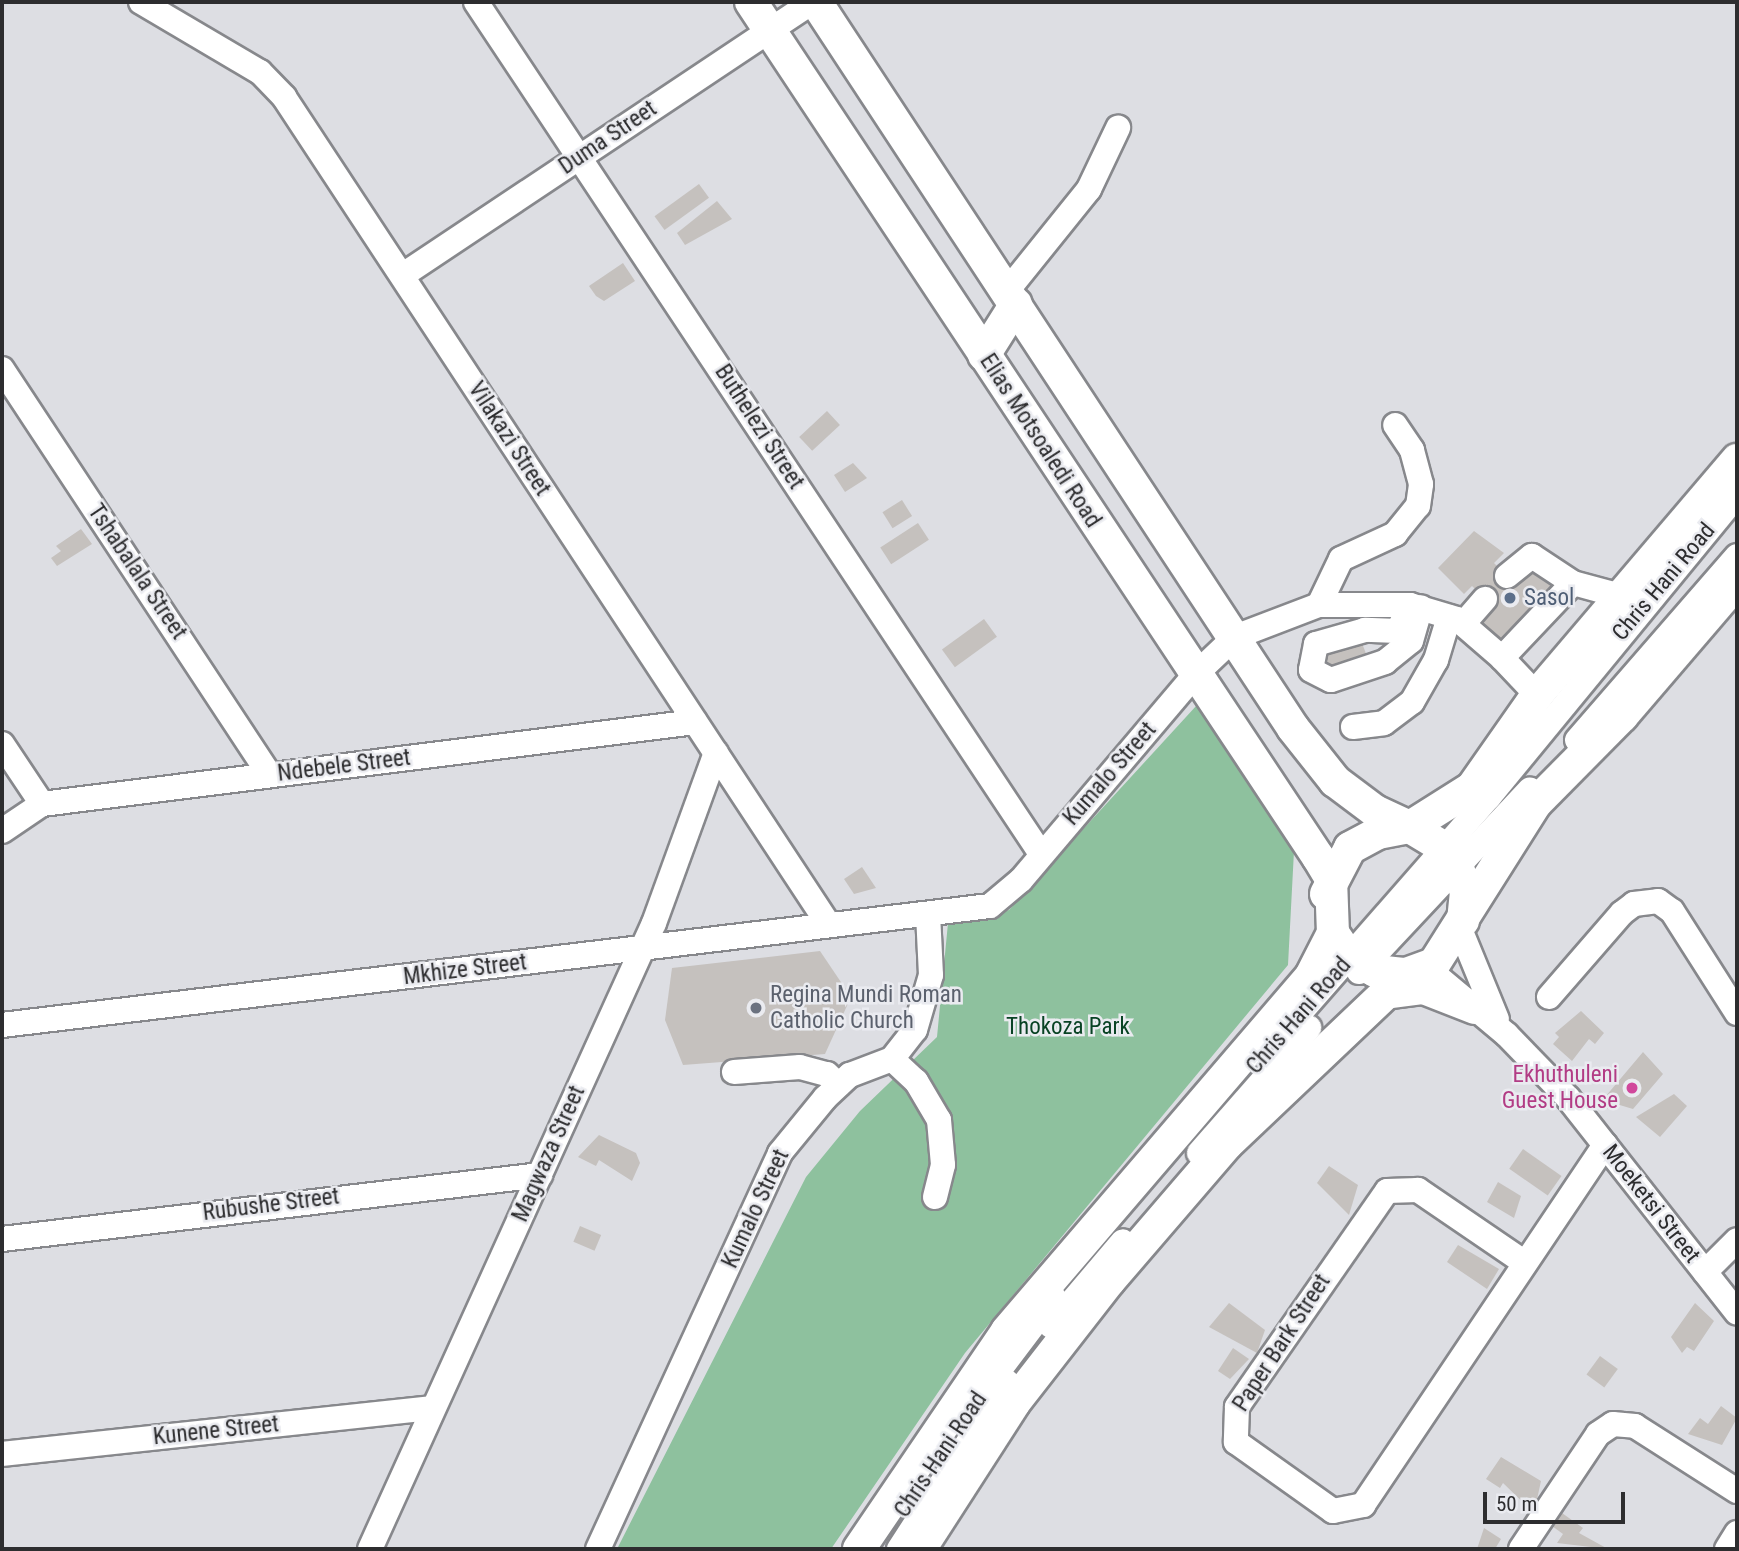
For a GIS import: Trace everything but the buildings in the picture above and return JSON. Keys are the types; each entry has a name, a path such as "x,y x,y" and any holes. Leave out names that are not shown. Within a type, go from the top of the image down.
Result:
{"main road":[{"name":"Elias Motsoaledi Road","path":"751,2 1331,879"},
{"path":"815,2 1293,728 1350,796 1410,827 1457,868 1460,929"},
{"path":"984,355 1011,297"},
{"name":"Chris Hani Road","path":"1410,827 1472,788 1537,695 1737,460"},
{"name":"Chris Hani Road","path":"1457,868 1535,804 1622,716 1737,582"},
{"path":"1293,728 1324,796 1359,829 1378,833"},
{"name":"Chris Hani Road","path":"920,1549 1014,1403 1109,1281 1227,1144 1460,929 1535,804"},
{"path":"1283,1008 1306,961 1331,879 1350,848 1378,833 1410,827"},
{"path":"1331,879 1348,953 1475,1008"},
{"name":"Chris Hani Road","path":"859,1549 1007,1331 1311,976 1348,953"}],"street":[{"name":"Vilakazi Street","path":"141,2 274,83 829,925"},
{"name":"Buthelezi Street","path":"476,2 580,155 1041,854"},
{"name":"Duma Street","path":"403,275 580,155 815,2"},
{"path":"1011,297 1089,189 1118,128"},
{"name":"Tshabalala Street","path":"2,369 270,775"},
{"path":"1319,605 1341,559 1395,534 1418,506 1421,484 1412,450 1395,425"},
{"name":"Chris Hani Road","path":"1457,868 1737,495"},
{"path":"1507,576 1532,556 1573,583 1621,596"},
{"name":"Chris Hani Road","path":"878,1549 953,1431 1048,1306 1348,953 1457,868 1592,725 1737,556"},
{"path":"1502,657 1573,583"},
{"path":"1353,727 1384,723 1412,702 1457,620 1485,598"},
{"path":"1235,637 1319,605 1416,606 1457,620 1502,657 1537,695"},
{"name":"Kumalo Street","path":"598,1549 780,1153 839,1085 892,1059 906,1045 927,1001 928,914 990,906 1041,854 1196,674 1235,637"},
{"name":"Ndebele Street","path":"2,831 42,804 695,722"},
{"path":"2,744 42,804"},
{"name":"Magwaza Street","path":"370,1549 431,1408 540,1175 641,948 716,753"},
{"path":"1549,996 1622,913 1658,901 1672,911 1737,1013"},
{"name":"Mkhize Street","path":"2,1025 928,914"},
{"name":"Moeketsi Street","path":"1460,929 1487,1002 1507,1035"},
{"name":"Chris Hani Road","path":"899,1549 961,1445 1039,1342 1348,953"},
{"name":"Moeketsi Street","path":"1405,979 1475,1008 1507,1035 1605,1145 1737,1313"},
{"path":"892,1059 916,1081 939,1120 943,1165 935,1197"},
{"path":"733,1072 800,1067 827,1074 839,1085"},
{"name":"Paper Bark Street","path":"1525,1263 1418,1190 1382,1194 1237,1407 1236,1442 1333,1511 1359,1508 1605,1145"},
{"name":"Rubushe Street","path":"2,1239 540,1175"},
{"path":"1705,1272 1737,1240"},
{"name":"Kunene Street","path":"2,1454 431,1408"},
{"path":"1521,1549 1598,1434 1613,1424 1635,1426 1737,1491"},
{"path":"1727,1549 1737,1533"}],"green space":[{"name":"Thokoza Park","path":"1197,705 1294,851 1288,965 965,1353 831,1549 617,1549 806,1177 860,1111 937,1037 948,923 1009,910"}],"place":[{"name":"Sasol","path":"1510,598"},
{"name":"Regina Mundi Roman Catholic Church","path":"756,1008"},
{"name":"Ekhuthuleni Guest House","path":"1632,1088"}]}
